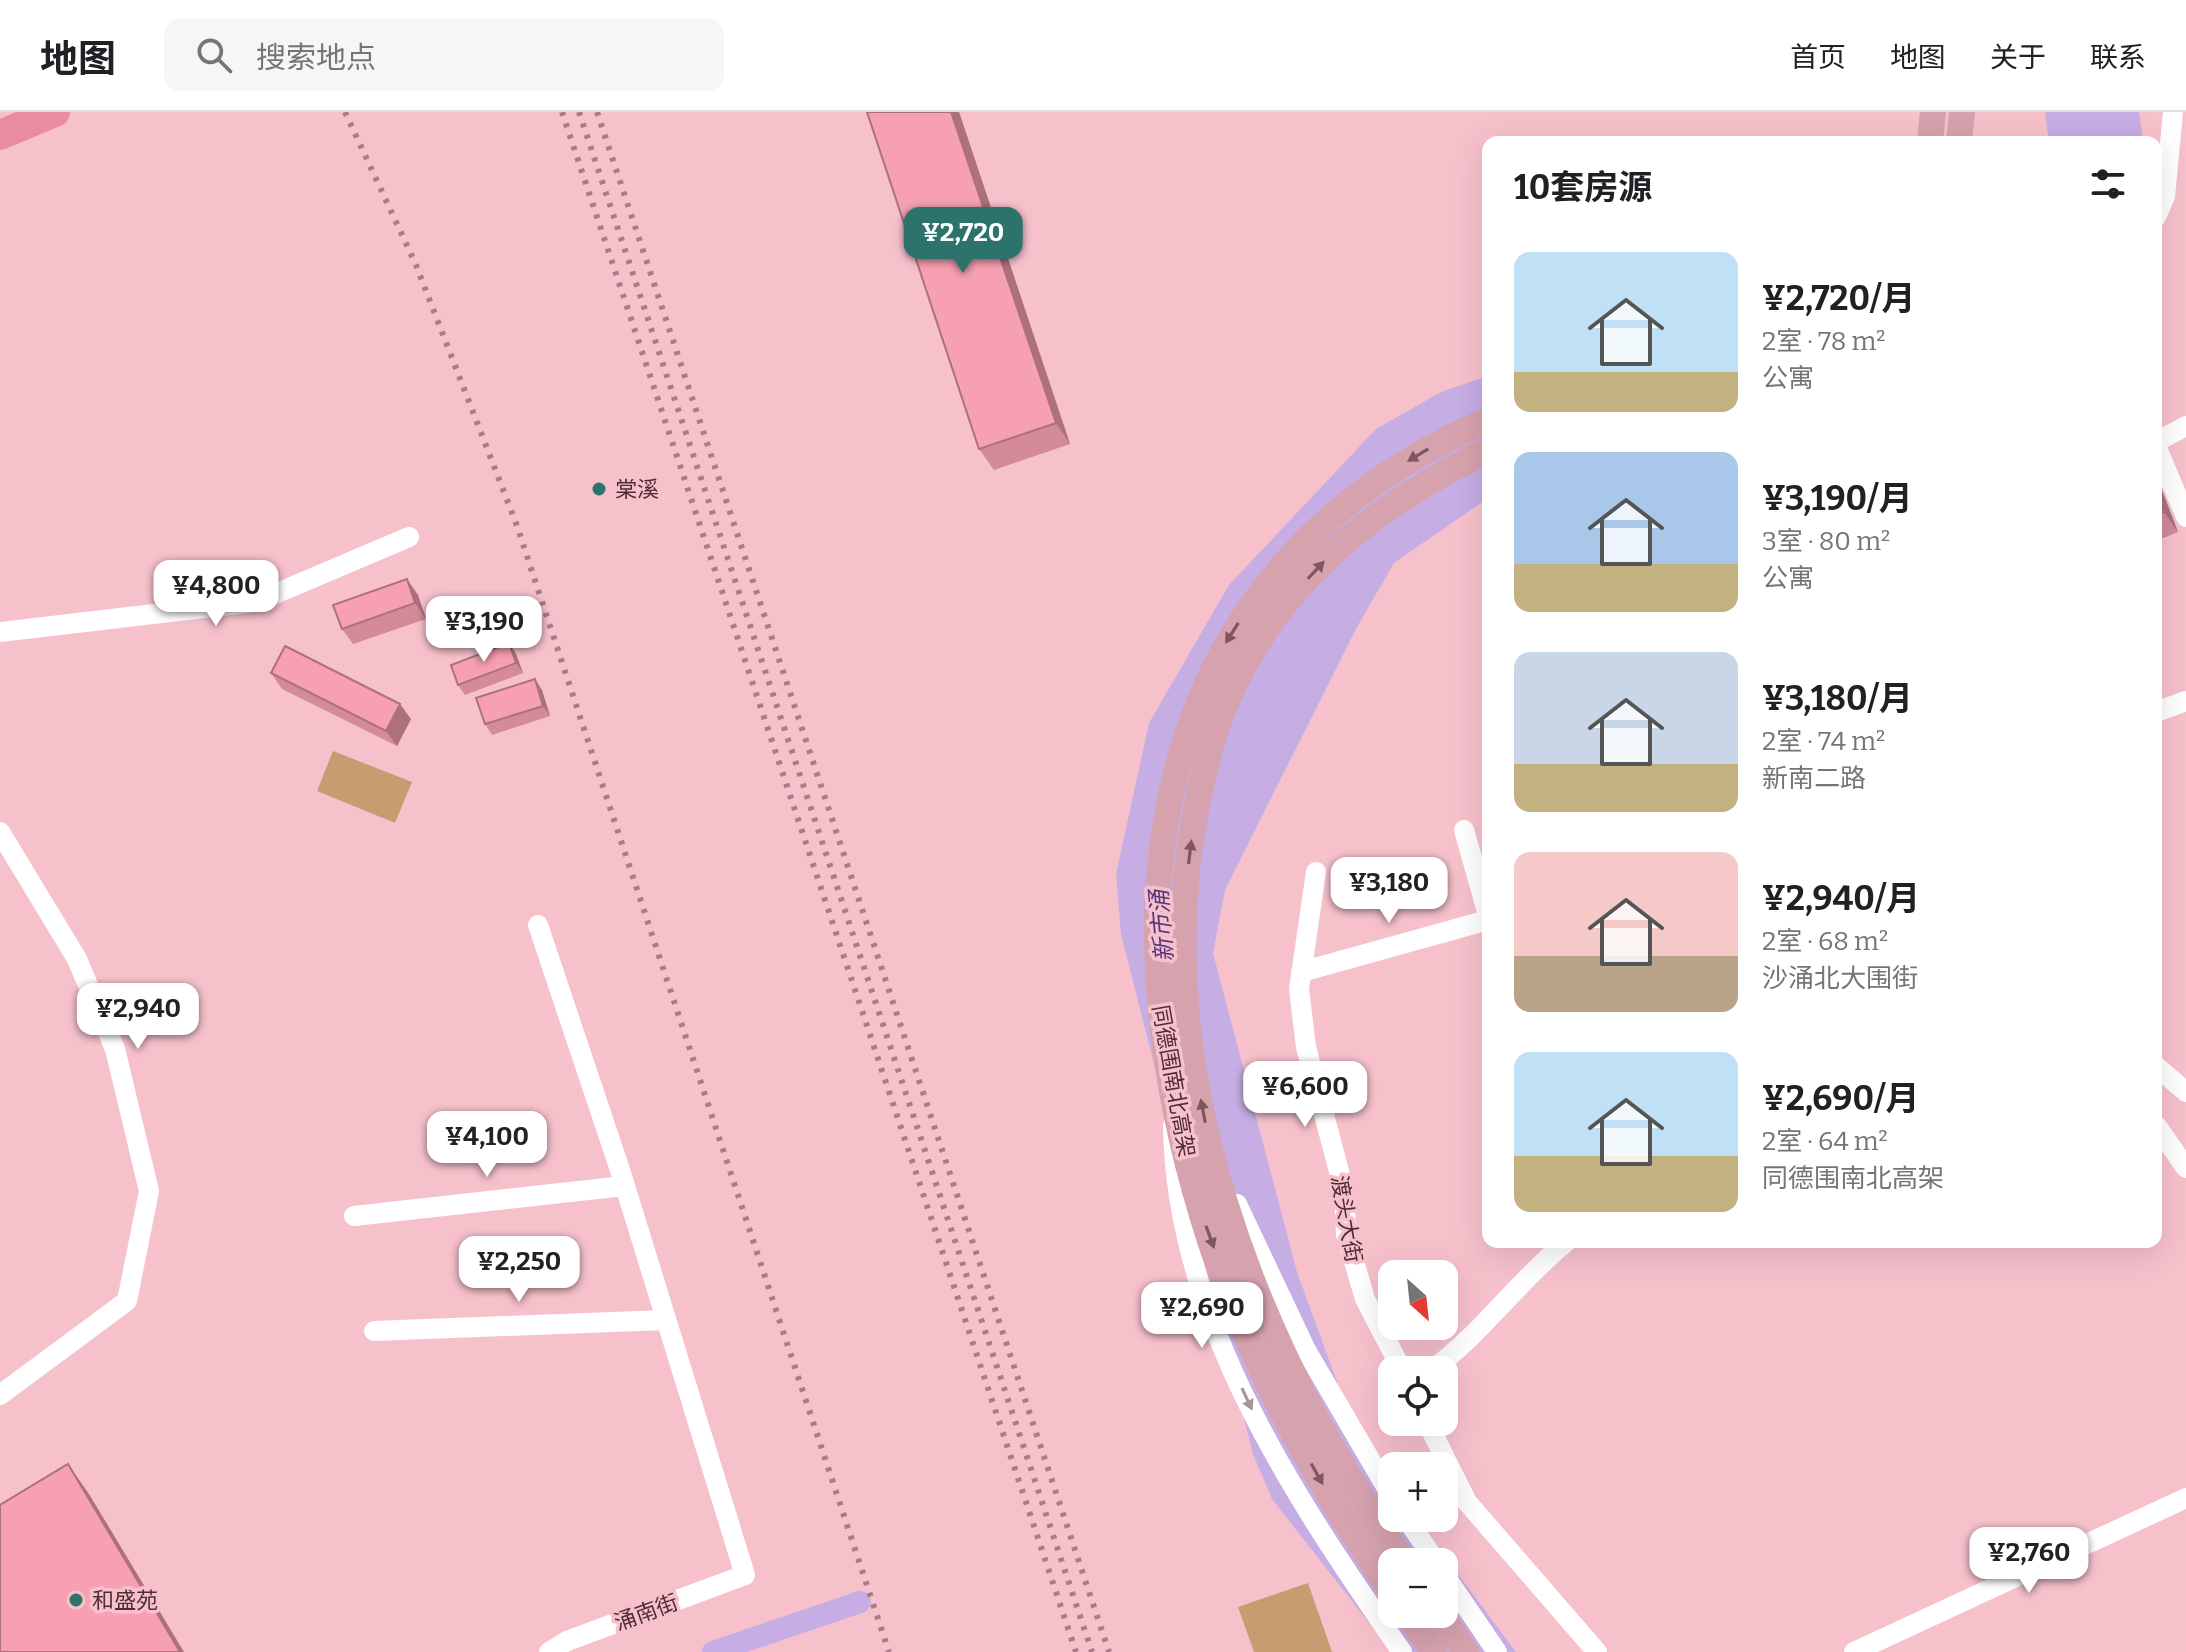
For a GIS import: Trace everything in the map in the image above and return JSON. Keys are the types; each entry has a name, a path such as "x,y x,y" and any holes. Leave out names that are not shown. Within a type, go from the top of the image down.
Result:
{"highway":[{"path":"0,135 55,112"}],"main road":[{"path":"1931,136 1933,112"},
{"path":"1960,136 1962,112"},
{"name":"同德围南北高架","path":"1378,1570 1291,1428 1245,1329 1202,1216 1172,1081 1158,965 1160,856 1177,760 1209,674 1230,635 1261,591 1320,527 1397,468 1482,423"},
{"name":"同德围南北高架","path":"1395,1548 1348,1477 1305,1401 1251,1276 1210,1145 1187,1008 1184,958 1186,879 1210,739 1234,685 1265,631 1336,548 1422,486 1482,453"},
{"path":"1417,1628 1434,1652"},
{"path":"1450,1628 1466,1652"}],"street":[{"path":"2162,203 2173,112"},
{"path":"2162,440 2186,426"},
{"path":"2162,459 2186,517"},
{"path":"0,632 256,602 409,537"},
{"path":"2162,710 2186,701"},
{"path":"1464,830 1482,895"},
{"path":"0,832 77,959 115,1049 149,1191 127,1301 0,1395"},
{"name":"渡头大街","path":"1316,872 1299,989 1306,1047 1344,1190 1346,1234 1365,1299 1395,1356"},
{"path":"1301,972 1482,919"},
{"path":"374,1331 665,1320 538,925"},
{"path":"2162,1071 2186,1092"},
{"path":"1172,1081 1173,1158 1178,1199 1216,1327 1250,1405 1281,1461 1352,1580 1402,1652"},
{"path":"2162,1134 2186,1168"},
{"path":"1210,1145 1306,1350 1378,1473"},
{"path":"354,1216 624,1186"},
{"path":"1447,1356 1502,1306 1534,1268 1559,1248"},
{"name":"涌南街","path":"549,1652 567,1641 745,1575 665,1320"},
{"path":"1434,1436 1467,1502 1597,1652"},
{"path":"1854,1652 2186,1498"},
{"path":"1458,1595 1497,1652"}],"shaded area":[{"path":"333,751 412,782 395,823 317,791"},
{"path":"1308,1583 1332,1652 1254,1652 1238,1607"}],"water":[{"path":"2045,112 2139,112 2142,136 2048,136"},
{"name":"新市涌","path":"1482,378 1482,502 1394,563 1357,627 1225,890 1213,953 1297,1272 1352,1423 1378,1461 1378,1532 1426,1532 1438,1548 1378,1548 1378,1628 1458,1628 1458,1574 1516,1652 1392,1652 1272,1499 1253,1454 1121,934 1116,874 1149,723 1229,585 1376,429 1441,392"}],"building":[{"path":"867,112 951,112 1056,423 979,449"},
{"path":"407,579 415,603 342,629 333,605"},
{"path":"509,643 516,663 458,685 451,665"},
{"path":"285,646 400,704 386,731 271,673"},
{"path":"535,679 543,706 485,724 476,698"},
{"name":"和盛苑","path":"68,1464 180,1652 0,1652 0,1505"}],"waterway":[{"path":"713,1652 860,1602"}],"railway":[{"path":"345,112 416,265 516,523 889,1652"},
{"path":"562,112 1076,1652"},
{"path":"579,112 1092,1652"},
{"path":"597,112 1109,1652"}],"place":[{"name":"棠溪","path":"599,489"},
{"name":"和盛苑","path":"76,1600"}]}
